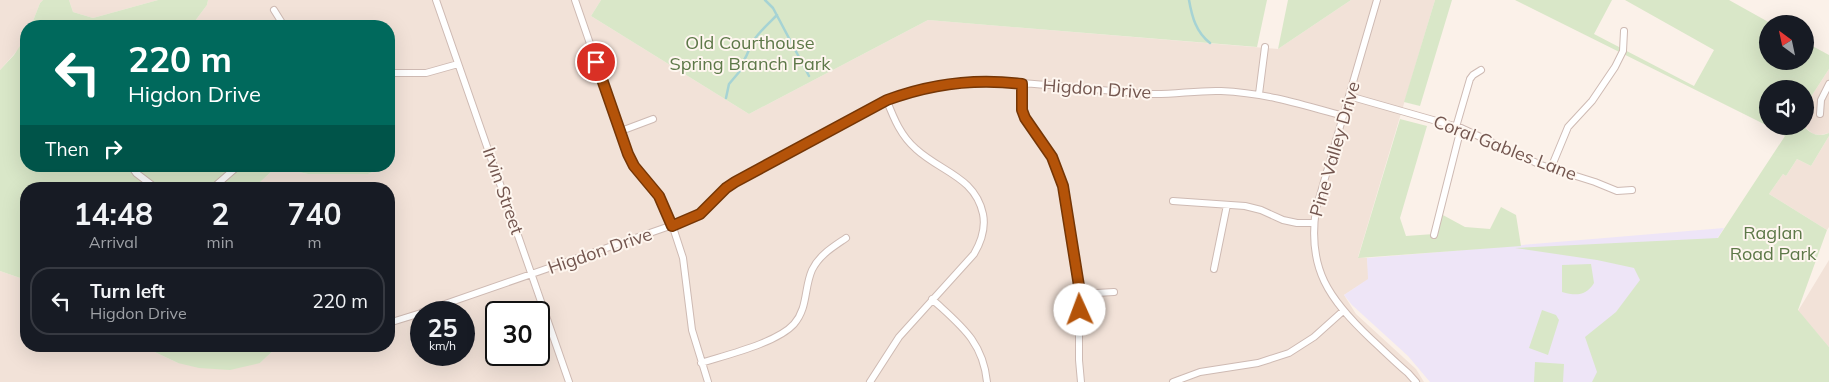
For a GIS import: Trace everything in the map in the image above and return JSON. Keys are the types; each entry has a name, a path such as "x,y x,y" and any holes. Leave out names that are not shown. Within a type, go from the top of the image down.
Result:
{"street":[{"name":"Irvin Street","path":"436,0 569,382"},
{"path":"575,0 628,154 634,166 659,196 672,226 682,258 692,330 708,382"},
{"name":"Pine Valley Drive","path":"1377,0 1316,209 1314,238 1318,267 1330,293 1343,311 1416,382"},
{"path":"274,10 280,20"},
{"path":"1551,168 1568,127 1592,100 1615,67 1623,51 1624,31"},
{"path":"1259,94 1265,47"},
{"path":"395,73 426,73 458,64"},
{"path":"1434,234 1470,79 1481,70"},
{"name":"Higdon Drive","path":"456,301 672,226 700,214 726,188 735,182 887,100 904,94 952,84 979,81 1151,94 1220,91 1282,98 1342,116"},
{"path":"1022,84 1022,110 1025,118 1052,157 1063,186 1079,294 1081,382"},
{"path":"1820,114 1821,100 1829,84"},
{"name":"Coral Gables Lane","path":"1349,96 1459,127 1551,168 1596,182 1617,191 1632,190"},
{"path":"870,382 899,337 974,254 984,228 982,212 977,197 964,182 926,157 906,138 896,124 887,100"},
{"path":"621,131 653,119"},
{"path":"135,172 148,182"},
{"path":"220,182 231,172"},
{"path":"1173,201 1245,206 1297,223 1314,224"},
{"path":"1214,269 1227,204"},
{"path":"701,363 766,341 787,331 797,320 804,308 809,278 815,264 827,251 846,238"},
{"path":"1079,294 1114,292"},
{"path":"932,299 974,340 984,361 987,382"},
{"path":"1173,382 1200,372 1258,363 1289,353 1314,338 1343,311"},
{"name":"Higdon Drive","path":"395,322 410,317"}],"shaded area":[{"path":"0,0 43,0 33,20 20,20 20,48 0,70"},
{"path":"69,0 158,0 93,18 73,12"},
{"path":"208,0 601,0 591,16 749,114 928,20 1278,49 1351,0 1435,0 1358,257 1367,258 1369,279 1344,295 1356,314 1416,369 1424,382 0,382 0,271 20,278 20,352 155,352 178,363 260,363 272,352 395,352 395,182 260,182 271,172 368,174 372,172 395,172 395,20 196,20 207,5"},
{"path":"1829,69 1829,133 1814,134 1814,92"},
{"path":"1829,136 1829,227 1827,230 1769,194 1783,174 1786,176 1797,159 1811,166"},
{"path":"1724,228 1625,382 1430,382 1408,356 1352,305 1344,295 1368,279 1367,258"},
{"path":"1829,260 1829,347 1798,311"}],"green space":[{"path":"43,0 69,0 73,12 93,18 158,0 208,0 207,5 196,20 33,20"},
{"name":"Old Courthouse Spring Branch Park","path":"601,0 1267,0 1257,47 928,20 749,114 591,16"},
{"path":"1288,0 1351,0 1278,49"},
{"path":"1435,0 1452,0 1420,106 1404,102"},
{"path":"1515,0 1612,0 1594,34 1694,86 1714,50 1625,0 1729,0 1759,17 1759,70 1814,70 1814,47 1829,55 1829,69 1814,92 1814,80 1759,80 1759,122"},
{"path":"20,46 20,172 271,172 260,182 20,182 20,278 0,271 0,70"},
{"path":"1400,119 1427,126 1400,218 1406,236 1434,234 1441,214 1465,227 1490,229 1501,207 1516,215 1521,246 1358,258"},
{"name":"Raglan Road Park","path":"1829,133 1811,166 1797,159 1786,176 1783,174 1769,194 1827,230 1798,310 1829,347 1829,382 1592,382 1597,372 1585,337 1616,312 1640,280 1634,268 1597,260 1515,248 1718,238 1785,136 1783,135 1814,134 1822,135"},
{"path":"299,172 372,172 368,174 308,174"},
{"path":"1591,264 1594,283 1588,290 1580,294 1562,292 1562,265"},
{"path":"1542,310 1556,315 1559,320 1548,355 1529,348"},
{"path":"155,352 272,352 260,363 230,370 199,368 178,363"},
{"path":"1535,362 1564,364 1563,382 1534,382"}],"waterway":[{"path":"765,0 773,8 809,76"},
{"path":"1189,0 1195,24 1210,43"},
{"path":"726,98 729,84 740,71 740,65 756,37 777,15"}],"route":[{"path":"596,62 628,154 634,166 659,196 668,212 672,226 700,214 726,188 735,182 887,100 904,94 952,84 979,81 1022,84 1022,110 1025,118 1052,157 1067,201 1079,286 1080,310"}]}
